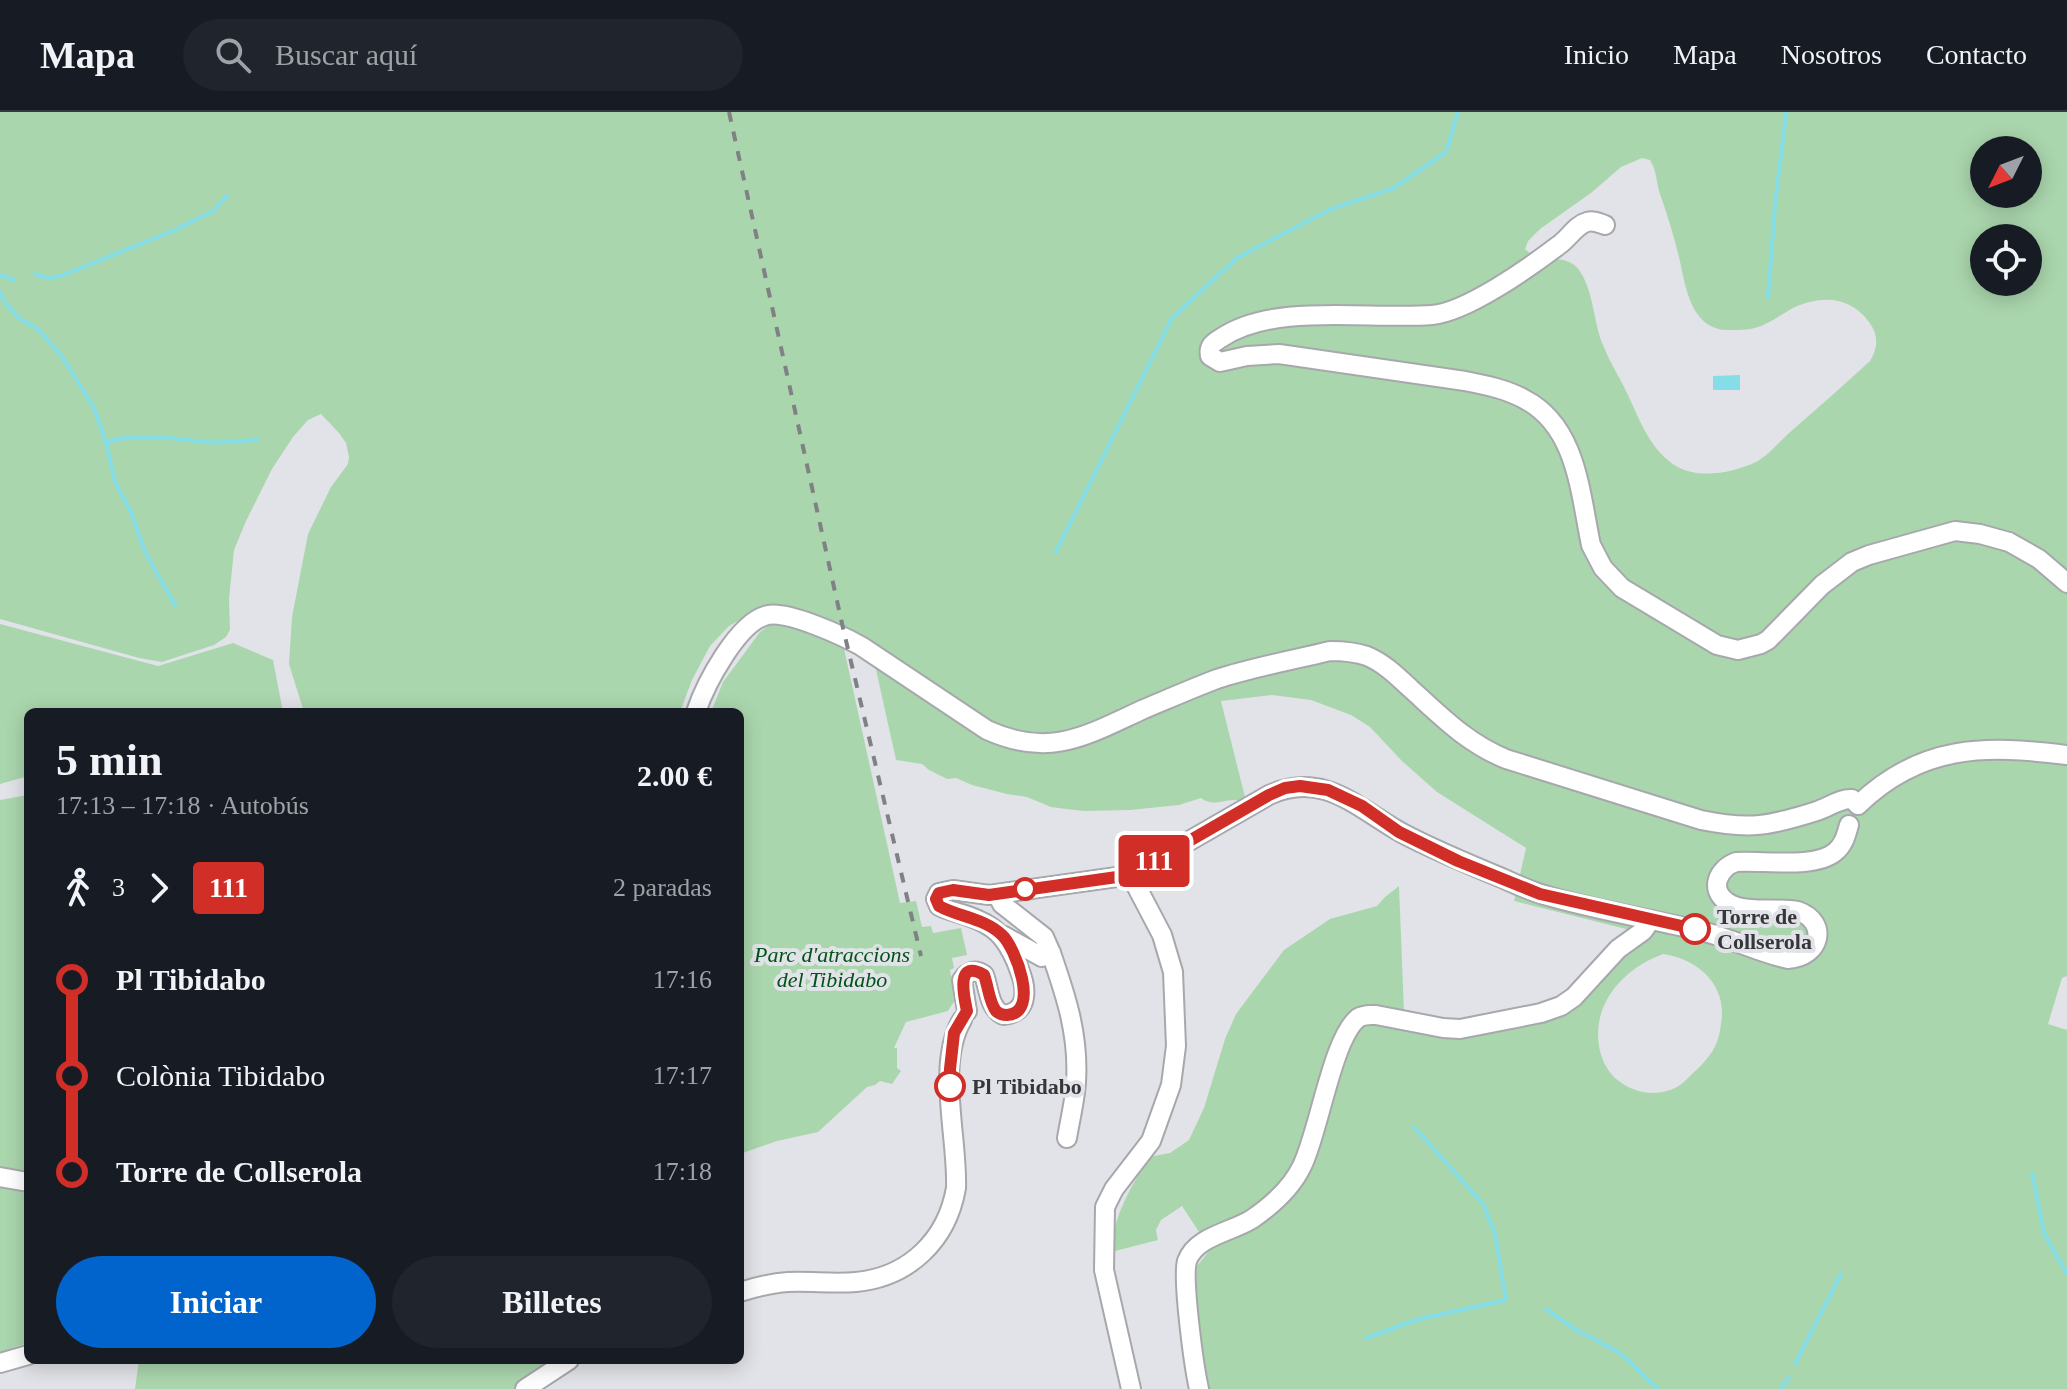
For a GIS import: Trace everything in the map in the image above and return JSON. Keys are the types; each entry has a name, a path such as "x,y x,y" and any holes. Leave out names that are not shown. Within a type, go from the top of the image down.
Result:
{"street":[{"path":"1605,225 1586,222 1504,282 1448,312 1271,319 1226,334 1211,345 1210,356 1220,362 1279,354 1307,357 1465,381 1525,399 1546,414 1568,447 1591,545 1609,575 1622,588 1728,649 1747,649 1768,640 1822,585 1852,562 1955,531 2009,542 2039,559 2067,583"},
{"path":"698,708 730,647 753,622 769,615 782,616 843,637 987,730 1002,737 1035,743 1075,739 1095,733 1218,679 1330,651 1348,652 1382,664 1463,735 1490,752 1701,820 1724,825 1765,826 1847,798 1858,805 1859,817 1849,825 1843,844 1829,856 1799,862 1736,862 1719,874 1719,892 1730,904 1753,909 1791,909 1809,916 1816,927 1817,939 1812,950 1802,957 1788,959 1724,936 1540,894 1399,832 1328,790 1309,786 1292,787 1269,795 1130,874 997,894 939,893 936,899 943,909 993,928 1042,957 1051,953"},
{"path":"1858,805 1881,784 1902,772 1952,754 1985,749 2067,755"},
{"path":"1835,804 1837,820 1849,825"},
{"path":"1130,874 1162,935 1173,972 1176,1046 1171,1085 1151,1141 1114,1189 1105,1207 1104,1270 1131,1389"},
{"path":"997,894 1002,904 1044,937 1069,1006 1075,1043 1076,1083 1067,1138"},
{"path":"1199,1389 1188,1298 1188,1259 1199,1245 1252,1218 1301,1170 1339,1051 1346,1034 1358,1019 1376,1015 1460,1029 1541,1013 1561,1006 1574,997 1618,949 1643,931 1651,920"},
{"path":"744,1291 787,1282 858,1282 911,1263 938,1237 956,1188 950,1069 954,1033 964,1015 962,980 971,971 984,975 996,1012 1003,1015 1011,1015 1023,1004 1021,973 1004,936"},
{"path":"0,1177 24,1181"},
{"path":"0,1363 24,1356"},
{"path":"525,1389 563,1364"}],"green space":[{"path":"0,112 2067,112 2067,976 2062,978 2048,1024 2067,1030 2067,1389 1206,1389 1195,1296 1197,1266 1214,1245 1201,1235 1182,1206 1161,1220 1156,1230 1158,1240 1111,1252 1112,1239 1124,1202 1149,1157 1170,1153 1189,1140 1204,1108 1236,1014 1284,950 1330,919 1377,906 1399,886 1404,1012 1456,1021 1560,1001 1630,930 1514,901 1526,848 1437,792 1370,727 1351,715 1311,700 1272,695 1221,701 1246,801 1213,802 1201,798 1179,805 1130,810 1084,811 1051,807 1027,797 972,785 956,778 947,779 922,764 896,760 875,665 875,643 839,625 788,606 764,606 729,626 710,646 682,708 303,708 289,664 292,617 308,534 331,487 348,464 349,457 346,443 321,414 308,420 293,437 272,469 246,521 234,550 229,599 230,630 226,637 214,645 162,662 0,619","holes":["1642,158 1650,160 1688,294 1704,322 1720,329 1755,328 1804,304 1834,300 1861,313 1876,337 1875,351 1870,361 1768,453 1756,462 1735,470 1711,474 1689,471 1678,467 1661,453 1647,435 1607,355 1588,287 1579,270 1567,261 1538,256 1525,249 1540,229 1591,193 1621,167","1663,954 1699,968 1715,986 1722,1010 1718,1040 1706,1060 1677,1087 1661,1092 1644,1092 1622,1083 1607,1067 1599,1046 1601,1015 1614,989 1636,968"]},
{"path":"0,624 158,666 233,643 273,660 282,708 24,708 24,777 0,784"},
{"name":"Parc d'atraccions del Tibidabo","path":"775,624 815,633 843,644 900,903 916,901 922,927 931,926 933,933 961,928 967,955 952,958 954,968 950,970 955,1000 948,1011 906,1022 894,1048 897,1048 897,1068 901,1071 892,1084 880,1081 867,1087 818,1132 744,1153 744,708 713,708 723,682 760,632"},
{"path":"24,796 24,1344 0,1352 0,800"},
{"path":"138,1364 546,1364 537,1377 522,1389 135,1389"}],"water":[{"path":"1740,375 1740,390 1713,390 1713,376"}],"waterway":[{"path":"1056,552 1172,318 1237,258 1331,209 1394,188 1446,152 1458,112"},
{"path":"1768,297 1786,112"},
{"path":"35,274 47,278 61,276 175,230 213,211 227,196"},
{"path":"0,275 14,280"},
{"path":"0,292 19,318 38,329 63,358 94,408 115,482 131,512 145,552 175,605"},
{"path":"106,442 144,437 213,442 258,440"},
{"path":"1366,1338 1419,1319 1506,1300 1495,1234 1483,1204 1414,1127"},
{"path":"2032,1173 2044,1233 2067,1274"},
{"path":"1795,1364 1841,1274"},
{"path":"1546,1309 1573,1328 1620,1353 1658,1389"},
{"path":"1781,1389 1789,1378"}],"railway":[{"path":"729,112 843,628 921,956"}],"bus line":[{"name":"111","path":"950,1086 954,1033 967,1011 962,987 966,974 978,971 984,975 992,1004 996,1012 1003,1015 1011,1015 1023,1004 1024,985 1004,936 968,916 943,909 937,903 939,893 953,890 989,895 1124,876 1285,788 1309,786 1328,790 1362,806 1399,832 1458,861 1540,894 1695,929"}],"place":[{"name":"Torre de Collserola","path":"1695,929"},
{"name":"Pl Tibidabo","path":"950,1086"}]}
